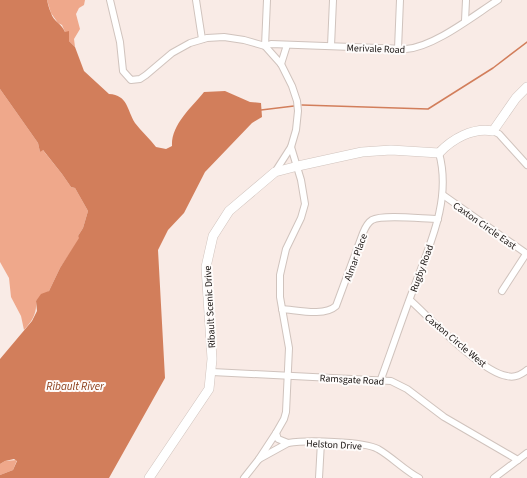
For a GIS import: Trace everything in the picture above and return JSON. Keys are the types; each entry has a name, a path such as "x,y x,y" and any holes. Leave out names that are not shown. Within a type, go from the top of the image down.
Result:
{"street":[{"path":"110,0 120,42 123,71 131,80 140,79 172,53 190,43 202,39 219,37 237,38 265,46 280,64 292,86 297,101 298,122 291,147 275,172"},
{"path":"196,0 202,39"},
{"path":"265,46 267,0"},
{"path":"331,46 333,0"},
{"path":"398,49 400,0"},
{"path":"465,21 466,0"},
{"name":"Merivale Road","path":"265,46 272,44 398,49 414,48 422,46 498,0"},
{"path":"280,64 287,45"},
{"path":"493,131 516,98 527,87"},
{"path":"439,153 443,148 474,130 480,129 493,131 499,134 527,165"},
{"path":"244,478 259,460 284,419 286,412 289,348 282,309 280,284 282,264 286,249 301,218 304,204 298,166 291,147"},
{"name":"Ribault Scenic Drive","path":"149,478 205,397 210,385 212,372 206,279 210,246 218,226 229,211 275,172 362,152 391,150 439,153"},
{"name":"Rugby Road","path":"381,379 438,220 443,195 442,164 439,153"},
{"name":"Caxton Circle East","path":"443,195 527,254"},
{"name":"Almar Place","path":"282,309 322,312 336,306 363,233 366,226 372,220 381,217 438,220"},
{"path":"502,291 527,254"},
{"name":"Caxton Circle West","path":"410,300 486,366 507,376 518,376 527,370"},
{"name":"Ramsgate Road","path":"212,372 381,379 395,382 407,388 444,417 518,460"},
{"path":"276,433 278,439 288,443"},
{"path":"319,478 321,442"},
{"name":"Helston Drive","path":"288,443 321,442 370,446 419,478"},
{"path":"259,460 288,443"},
{"path":"494,478 527,453"}],"shaded area":[{"path":"47,0 85,0 84,5 79,8 76,14 80,29 74,39 75,47 69,41 62,25 58,23 51,13"},
{"path":"0,89 38,143 40,152 42,149 71,187 75,188 88,211 83,228 78,236 80,238 60,268 49,291 36,301 36,310 29,324 24,330 21,316 11,297 9,278 0,262"},
{"path":"17,460 13,470 0,475 0,464 5,461"}],"water":[{"name":"Ribault River","path":"0,0 47,0 52,16 65,32 69,31 69,41 75,47 84,71 109,94 120,97 123,100 135,123 156,147 166,149 172,146 178,124 204,92 225,91 250,102 261,103 262,117 252,123 205,172 184,213 168,230 158,250 165,378 109,478 0,478 0,475 13,470 17,461 14,459 0,464 0,359 32,321 37,311 36,301 41,294 49,291 60,268 79,238 78,236 83,228 88,211 75,188 71,187 43,150 40,152 38,143 0,89"}],"waterway":[{"path":"302,105 428,109 493,68 527,42"},
{"path":"261,110 294,106"}]}
